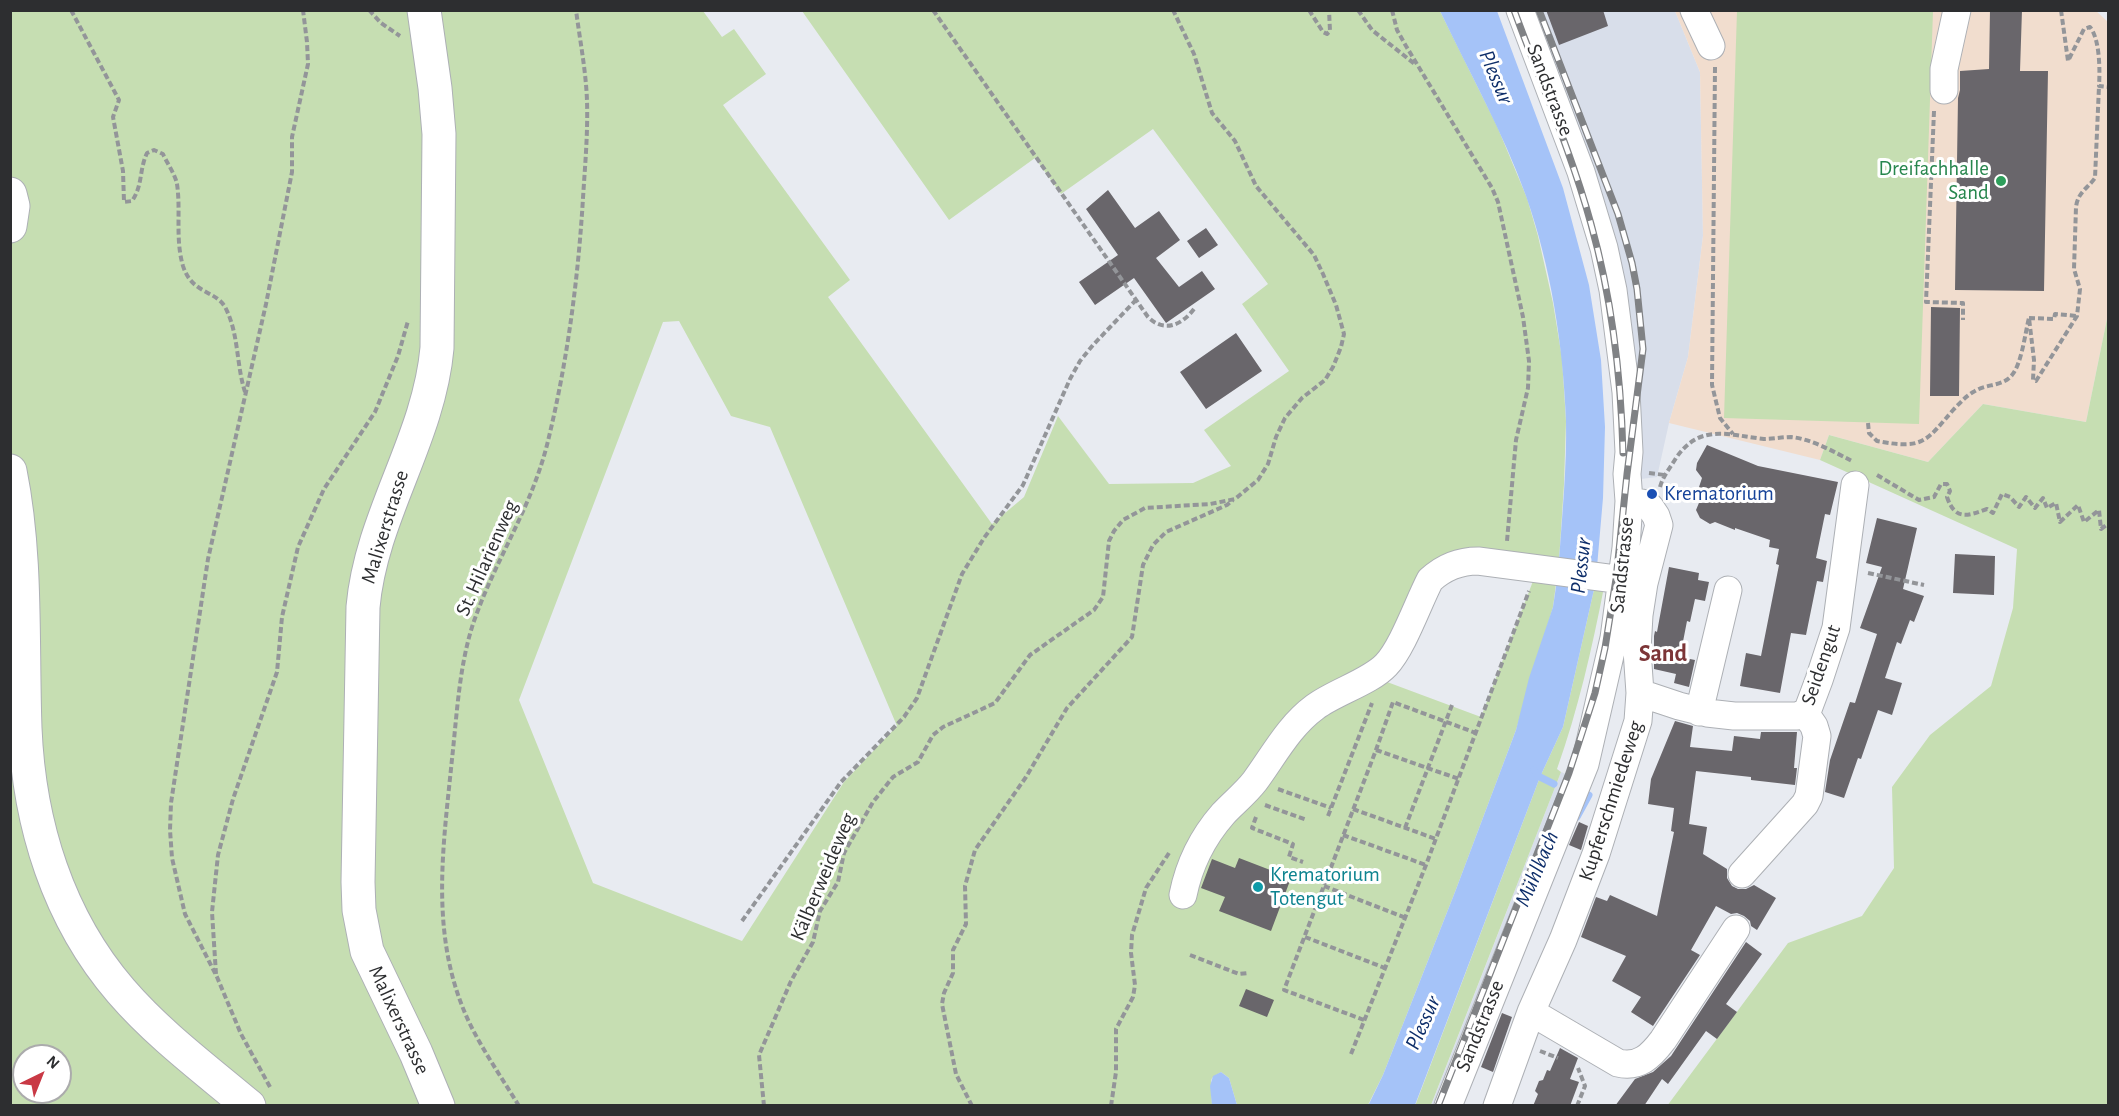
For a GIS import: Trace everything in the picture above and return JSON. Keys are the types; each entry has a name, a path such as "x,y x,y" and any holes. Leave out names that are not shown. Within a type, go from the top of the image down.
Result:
{"main road":[{"name":"Malixerstrasse","path":"424,10 439,134 436,368 426,407 376,539 365,585 358,882 359,910 367,951 416,1053 438,1106"},
{"path":"10,194 13,206 10,226"},
{"path":"10,471 20,551 25,730 30,782 39,834 52,875 82,936 104,970 122,992 162,1034 261,1099"}],"street":[{"name":"Sandstrasse","path":"1448,1106 1585,764 1614,638 1614,579 1641,506 1627,474 1629,452 1626,392 1618,322 1604,248 1581,172 1520,10"},
{"path":"1694,10 1711,46"},
{"path":"1944,90 1944,69 1958,10"},
{"name":"Seidengut","path":"1640,693 1699,712 1734,716 1797,716 1805,713 1810,705 1833,638 1861,474"},
{"name":"Kupferschmiedeweg","path":"1497,1106 1532,1012 1602,839 1635,734 1640,693 1637,650 1639,615 1644,583 1659,528 1657,519 1641,506"},
{"path":"1183,895 1189,868 1221,816 1248,789 1295,725 1308,713 1385,666 1394,655 1427,585 1437,573 1457,562 1469,561 1505,563 1614,579"},
{"path":"1699,712 1728,591"},
{"path":"1742,874 1809,796 1817,736 1814,726 1805,713"},
{"path":"1532,1012 1618,1063 1629,1065 1640,1062 1663,1040 1736,928"}],"path":[{"path":"71,10 119,100 113,117 123,171 124,202 132,201 140,190 142,162 147,153 154,150 163,154 177,182 178,226 183,267 191,282 203,292 215,297 224,306 236,340 239,372 245,392"},
{"path":"261,1099 241,1034 217,977 185,914 172,858 170,821 208,559 266,304 292,172 292,137 308,64 308,42 303,10"},
{"name":"St. Hilarienweg","path":"519,1106 478,1039 461,1003 445,938 442,907 442,851 466,651 479,607 518,527 538,476 553,420 567,348 579,250 587,122 585,73 576,10"},
{"path":"933,10 1148,317 1160,325 1174,326 1194,309"},
{"name":"Kälberweideweg","path":"764,1106 759,1055 791,981 813,942 820,911 838,882 844,853 873,802 893,777 918,762 933,735 943,727 995,703 1030,655 1094,610 1102,597 1109,541 1123,520 1145,508 1210,504 1234,499 1258,480 1268,464 1276,437 1285,418 1302,398 1324,380 1333,367 1341,347 1344,334 1336,305 1314,255 1256,186 1235,141 1212,113 1194,54 1173,10"},
{"path":"1309,10 1323,32 1327,34 1330,31 1329,10"},
{"path":"1358,10 1377,34 1418,67"},
{"path":"1392,10 1397,30 1492,188 1498,202 1523,317 1529,360 1528,388 1516,440 1505,563"},
{"path":"2029,318 2034,360 2033,380 2036,381 2077,316 2080,289 2074,269 2077,198 2095,178 2099,61 2093,31 2088,27 2084,29 2068,61 2061,10"},
{"path":"1711,46 1716,76 1712,385 1720,418 1734,435"},
{"path":"2099,86 2109,87"},
{"path":"1944,90 1935,90 1926,302 1962,303 1963,320"},
{"path":"742,921 841,782 904,717 917,698 963,574 984,538 1023,485 1070,379 1080,361 1136,300"},
{"path":"2029,318 2054,319 2055,314 2077,316"},
{"path":"1868,423 1870,435 1877,441 1913,444 1927,439 1971,393 1982,387 2000,383 2012,376 2018,362 2029,318"},
{"path":"217,977 212,912 218,855 233,799 277,672 282,617 298,547 324,489 375,412 399,356 408,319"},
{"path":"1641,506 1660,499 1660,487 1665,475 1688,443 1704,435 1734,435 1765,439 1790,437 1803,440 1861,474 1919,500 1934,497 1940,485 1947,484 1950,487 1947,497 1953,509 1964,515 1987,509 1993,513 2002,494 2010,497 2019,507 2026,497 2035,508 2043,498 2047,508 2056,503 2060,522 2078,505 2084,522 2099,510 2102,529 2109,524"},
{"path":"972,1106 956,1074 942,1004 953,973 953,950 966,924 965,886 970,861 983,836 1004,810 1067,708 1132,637 1143,566 1153,545 1166,532 1227,505 1234,499"},
{"path":"1844,567 1924,585"},
{"path":"1351,1054 1542,568"},
{"path":"1328,816 1381,680 1376,672"},
{"path":"1364,1020 1284,990 1377,750 1393,702 1476,733"},
{"path":"1405,828 1452,705"},
{"path":"1377,750 1459,779"},
{"path":"1269,786 1331,808"},
{"path":"1303,862 1289,857 1293,844 1252,828 1262,804 1306,820"},
{"path":"1353,809 1436,839"},
{"path":"1343,835 1426,865"},
{"path":"1111,1106 1116,1072 1116,1029 1133,997 1135,985 1131,952 1132,935 1146,888 1172,849"},
{"path":"1324,886 1406,918"},
{"path":"1305,937 1385,968"},
{"path":"1190,955 1239,974 1248,973"},
{"path":"1520,1043 1568,1062"},
{"path":"1577,1106 1584,1086 1578,1066"}],"shaded area":[{"path":"2095,10 2108,22 2108,314 2086,422 1983,404 1928,462 1829,435 1820,460 1669,423 1688,357 1703,236 1700,72 1675,11"},
{"path":"1531,11 1675,11 1700,72 1703,236 1688,357 1669,423 1657,477 1641,479 1635,391"},
{"path":"1561,772 1579,779 1448,1105 1431,1106"}],"green space":[{"path":"10,11 703,11 722,37 734,29 766,74 723,105 850,280 828,297 992,524 1024,497 1058,416 1109,484 1193,483 1231,466 1204,430 1289,371 1242,304 1268,284 1153,129 1061,194 1035,158 949,220 802,11 1440,11 1497,126 1527,198 1553,303 1562,358 1566,421 1559,561 1553,607 1516,730 1383,1075 1368,1105 1237,1105 1229,1078 1221,1072 1211,1081 1212,1106 11,1105","holes":["679,321 731,416 770,427 897,726 844,782 742,941 593,883 519,700 663,322","1457,563 1538,568 1481,717 1371,676"]},
{"path":"1737,11 1933,11 1919,424 1724,418"},
{"path":"2108,314 2108,1105 1667,1106 1788,943 1862,916 1894,868 1892,787 1930,735 1991,686 2013,608 2017,549 1820,460 1829,435 1928,462 1983,404 2086,422"},
{"path":"1595,585 1604,587 1584,679 1557,769 1561,772 1431,1105 1415,1106 1540,777 1563,727"}],"water":[{"name":"Plessur","path":"1440,11 1497,11 1563,188 1589,285 1601,360 1605,427 1603,498 1597,567 1559,561 1566,420 1559,335 1549,278 1535,223 1517,172"},
{"name":"Plessur","path":"1557,580 1595,585 1563,727 1540,777 1415,1105 1368,1106 1383,1075 1516,730 1529,678 1553,607"},
{"path":"1221,1072 1229,1078 1237,1105 1212,1105 1210,1086 1213,1076"}],"building":[{"path":"1546,10 1603,10 1608,26 1559,45"},
{"name":"Dreifachhalle Sand","path":"1990,10 2022,10 2020,71 2048,71 2044,291 1955,290 1960,71 1989,69"},
{"path":"1108,190 1135,228 1159,211 1180,240 1156,258 1179,287 1202,271 1215,289 1166,323 1134,278 1095,305 1079,282 1118,255 1086,209"},
{"path":"1206,228 1218,245 1199,258 1187,241"},
{"path":"1931,307 1960,308 1959,396 1930,396"},
{"path":"1236,333 1262,371 1206,409 1180,372"},
{"path":"1707,445 1758,466 1838,482 1830,515 1825,514 1816,558 1827,561 1823,582 1817,581 1806,635 1791,633 1780,693 1740,686 1746,653 1761,656 1779,565 1776,564 1779,549 1769,547 1770,540 1715,522 1710,524 1700,518 1696,510 1701,498 1697,493 1702,478 1696,470 1697,463"},
{"path":"1877,518 1917,528 1903,589 1924,596 1914,622 1910,620 1901,644 1897,642 1885,678 1902,683 1892,715 1878,710 1861,759 1858,758 1844,798 1825,792 1830,760 1850,702 1855,703 1877,634 1860,628 1882,567 1866,563"},
{"path":"1955,554 1995,556 1994,595 1953,593"},
{"path":"1669,567 1699,573 1698,580 1709,582 1705,601 1695,599 1690,622 1687,621 1680,657 1695,660 1689,687 1674,683 1676,674 1654,669 1654,636 1655,631 1657,632"},
{"path":"1675,721 1693,726 1690,747 1732,751 1734,736 1760,739 1761,732 1797,732 1794,768 1797,768 1795,785 1696,771 1689,824 1707,827 1703,854 1727,869 1727,878 1732,886 1746,889 1754,885 1776,898 1757,930 1744,916 1737,913 1731,914 1716,906 1691,950 1700,955 1653,1026 1631,1012 1641,997 1612,981 1626,956 1581,937 1596,897 1607,901 1610,895 1657,916 1674,832 1671,831 1674,808 1648,804 1651,779"},
{"path":"1579,822 1588,826 1581,850 1569,845"},
{"name":"Krematorium Totengut","path":"1239,858 1291,878 1271,931 1219,911 1225,897 1201,888 1212,859 1235,868"},
{"path":"1746,942 1762,954 1726,1004 1737,1012 1717,1039 1706,1031 1668,1084 1662,1079 1644,1106 1615,1106 1635,1079 1653,1072 1671,1056"},
{"path":"1246,989 1274,1000 1267,1017 1239,1006"},
{"path":"1502,1013 1512,1017 1493,1072 1481,1067"},
{"path":"1560,1048 1578,1058 1570,1079 1579,1082 1570,1106 1533,1106 1538,1094 1535,1091 1539,1081 1543,1080 1547,1070 1550,1071"}],"waterway":[{"name":"Mühlbach","path":"1534,770 1540,777 1554,784"},
{"name":"Mühlbach","path":"1577,817 1589,795"}],"railway":[{"path":"1514,10 1574,170 1598,252 1614,338 1623,453"},
{"path":"1438,1106 1569,773 1595,693 1616,579 1643,349 1637,289 1618,214 1539,10"}],"place":[{"name":"Dreifachhalle Sand","path":"2001,181"},
{"name":"Krematorium","path":"1652,494"},
{"name":"Krematorium Totengut","path":"1258,887"}],"district":[{"name":"Sand","path":"1663,654"}]}
